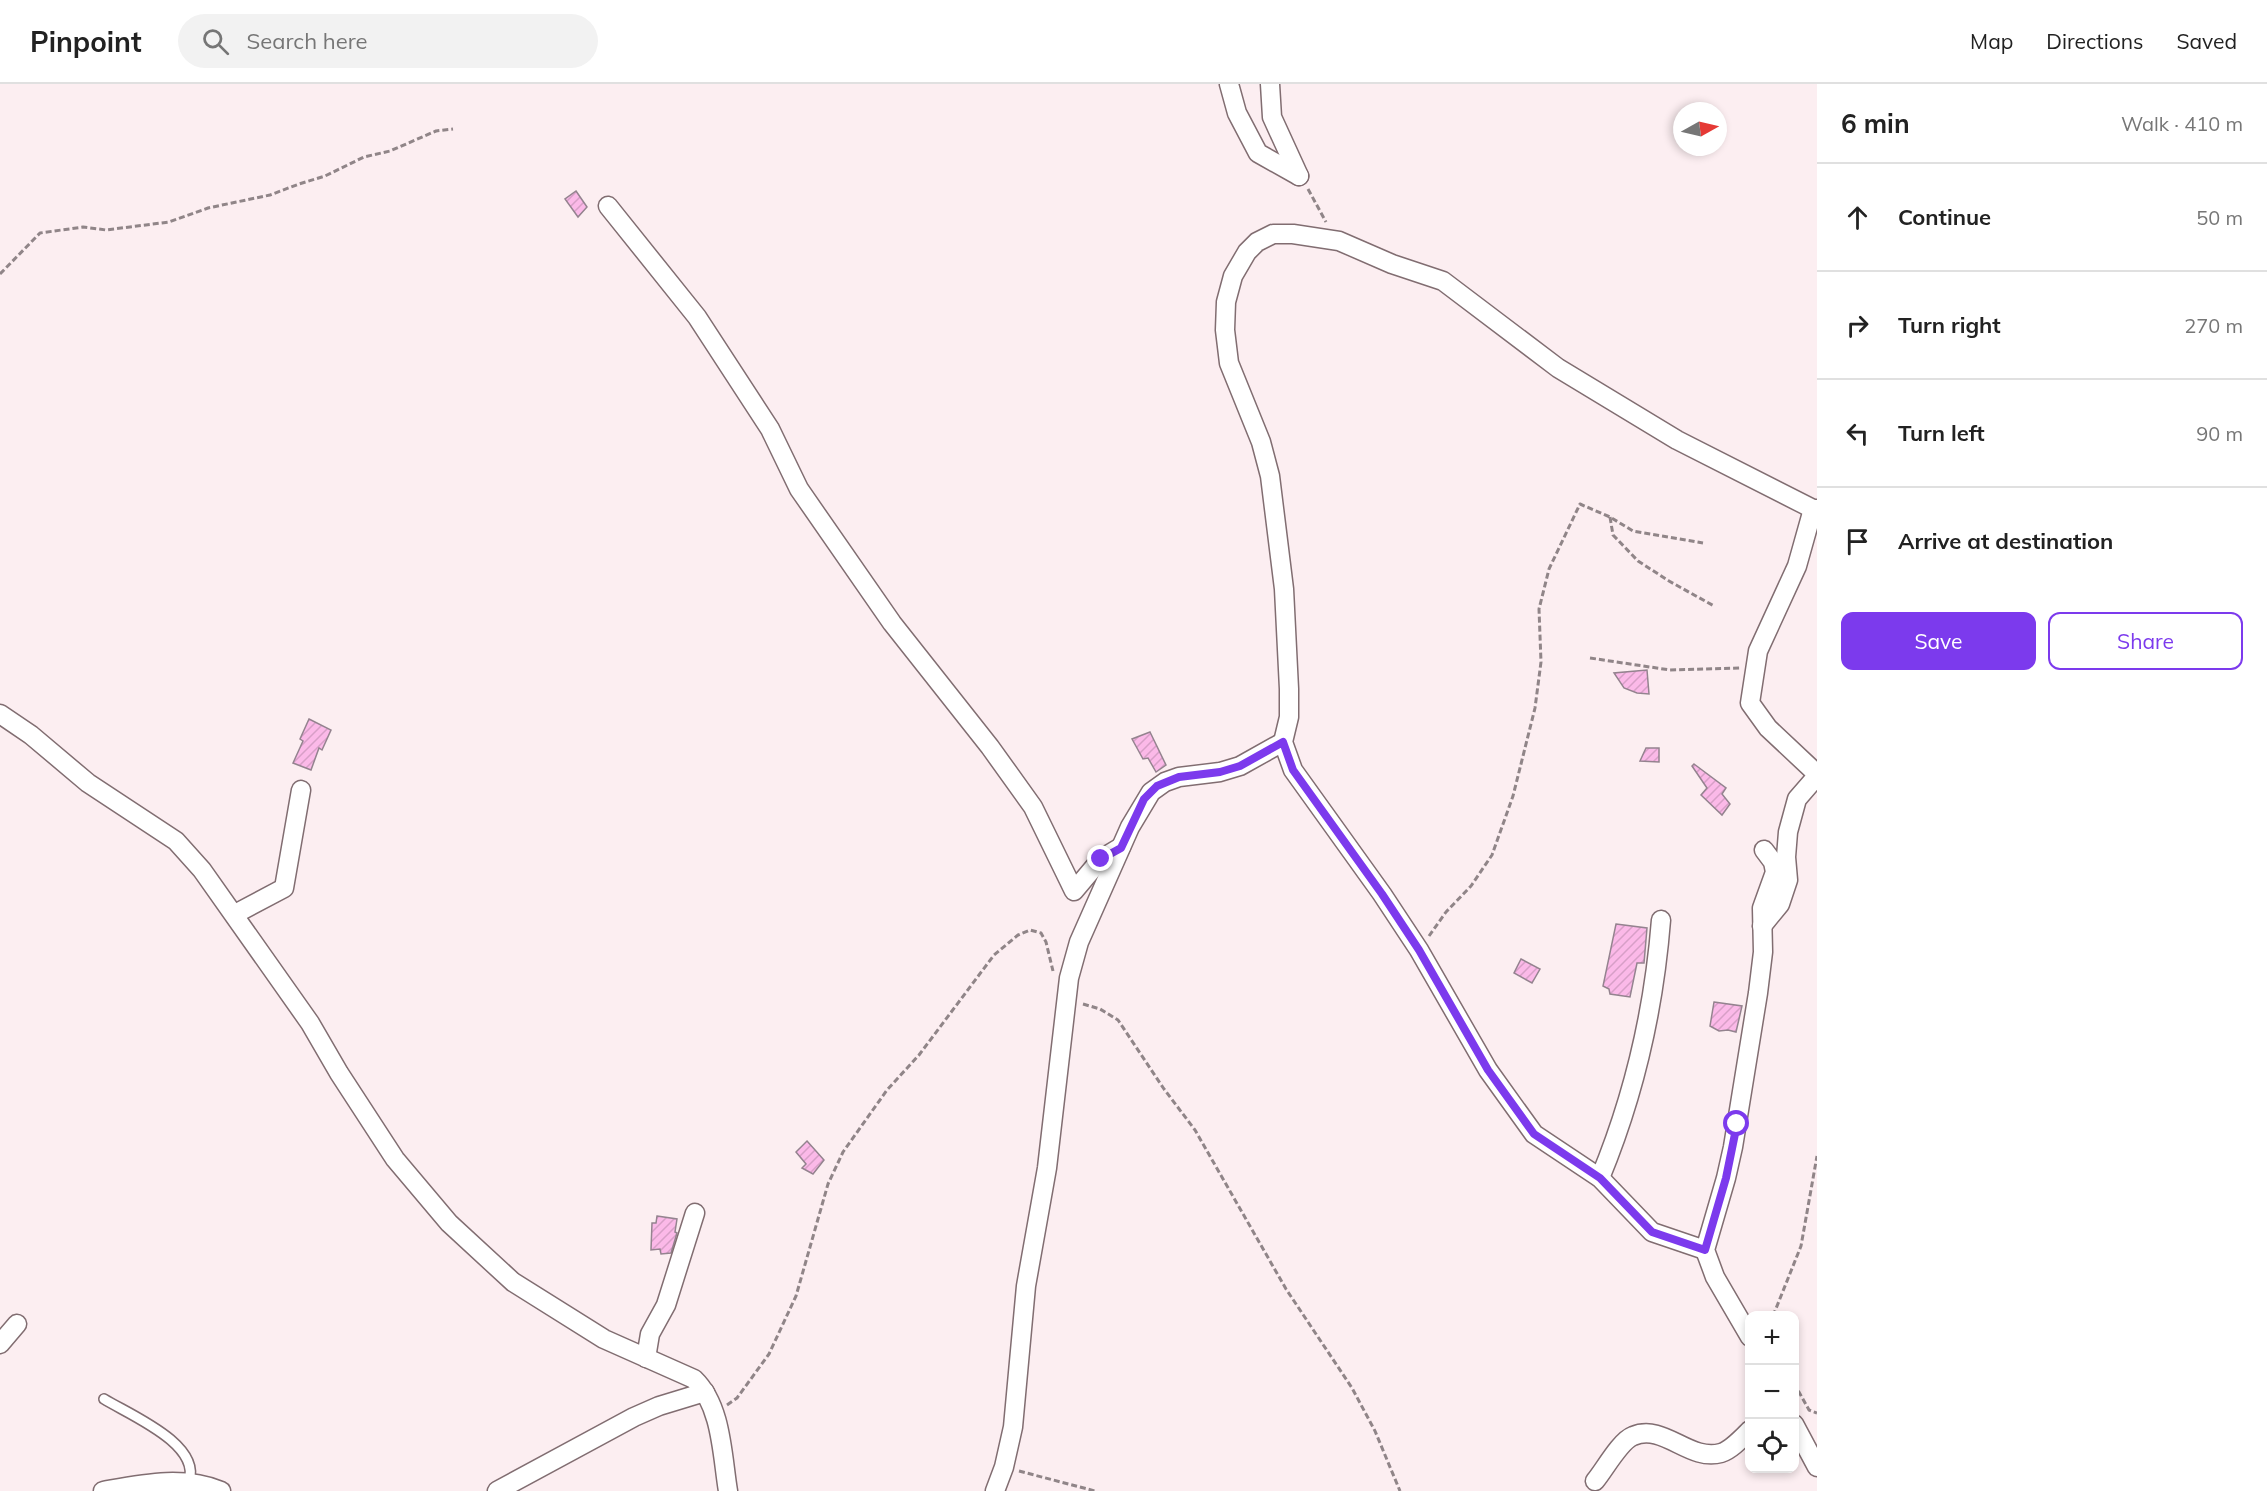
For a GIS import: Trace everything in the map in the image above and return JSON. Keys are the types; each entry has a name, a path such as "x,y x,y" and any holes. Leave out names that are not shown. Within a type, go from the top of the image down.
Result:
{"street":[{"path":"1229,84 1237,113 1258,153 1299,176"},
{"path":"1270,84 1272,117 1299,176"},
{"path":"608,206 697,317 770,429 799,489 892,623 990,747 1033,807 1074,891 1101,859 1121,848"},
{"path":"1705,1250 1652,1232 1600,1178 1534,1134 1488,1070 1419,950 1382,894 1293,770 1283,742 1289,717 1289,689 1284,589 1270,476 1261,442 1229,363 1225,330 1226,302 1233,276 1247,252 1257,242 1273,234 1293,234 1339,241 1392,264 1443,281 1558,368 1677,440 1815,509 1797,566 1758,651 1750,703 1768,729 1817,775 1797,799 1788,832 1786,857 1788,880 1779,904 1762,926"},
{"path":"0,714 31,735 88,783 176,842 202,870 310,1023 339,1073 395,1159 449,1223 513,1282 604,1339 693,1379 705,1392 714,1415 722,1447 728,1491"},
{"path":"995,1491 1004,1467 1013,1427 1026,1286 1047,1168 1069,978 1079,942 1144,799 1157,786 1179,777 1220,772 1240,766 1283,742"},
{"path":"235,914 284,888 301,790"},
{"path":"1745,1330 1715,1277 1705,1250 1733,1146 1759,983 1763,952 1763,904 1775,872 1773,862 1764,850"},
{"path":"1600,1178 1615,1141 1647,1027 1661,920"},
{"path":"646,1358 650,1334 666,1305 695,1213"},
{"path":"0,1344 18,1324"},
{"path":"497,1491 634,1417 658,1406 705,1392"},
{"path":"1595,1481 1623,1443 1632,1436 1642,1433 1656,1434 1702,1455 1722,1453 1745,1433"},
{"path":"1799,1433 1817,1467"},
{"path":"103,1491 152,1483 189,1481 221,1491"}],"lane":[{"path":"104,1399 173,1440 189,1460 191,1474 189,1481"}],"path":[{"path":"0,274 40,233 83,227 106,230 169,222 208,208 270,195 299,183 325,176 364,157 390,151 436,131 453,129"},
{"path":"1299,176 1339,241"},
{"path":"1419,950 1446,912 1471,886 1492,855 1513,796 1535,708 1541,662 1539,609 1549,569 1580,504 1610,517 1633,531 1703,543"},
{"path":"1610,517 1613,535 1638,561 1714,606"},
{"path":"1590,658 1671,670 1756,668"},
{"path":"714,1415 737,1398 769,1354 796,1296 828,1184 843,1152 887,1090 919,1055 994,955 1018,935 1030,930 1041,933 1046,942 1050,964 1067,999 1100,1009 1118,1020 1164,1089 1195,1130 1286,1289 1352,1388 1375,1431 1400,1491"},
{"path":"1775,1311 1801,1246 1817,1156"},
{"path":"1799,1392 1809,1410 1817,1413"},
{"path":"1004,1467 1095,1491"}],"building":[{"path":"576,191 587,207 578,217 565,199"},
{"path":"1647,670 1649,694 1637,693 1624,688 1614,673"},
{"path":"309,719 331,730 322,750 319,748 311,770 293,763 303,741 300,739"},
{"path":"1150,732 1166,765 1156,772 1148,758 1143,759 1132,739"},
{"path":"1646,748 1659,748 1659,762 1640,761"},
{"path":"1694,764 1726,788 1722,794 1730,804 1722,815 1701,795 1707,788 1692,766"},
{"path":"1616,924 1647,928 1644,963 1637,963 1630,997 1610,994 1609,989 1603,986"},
{"path":"1521,959 1540,969 1532,983 1514,973"},
{"path":"1714,1002 1742,1006 1736,1032 1719,1031 1710,1026"},
{"path":"807,1141 824,1160 813,1174 802,1168 806,1164 796,1152"},
{"path":"657,1216 677,1219 675,1232 677,1233 671,1253 661,1254 660,1249 651,1250 652,1223 656,1223"}],"route":[{"path":"1101,859 1121,848 1144,799 1157,786 1179,777 1220,772 1240,766 1283,742 1293,770 1382,894 1419,950 1488,1070 1534,1134 1600,1178 1652,1232 1705,1250 1726,1178 1737,1124"}]}
